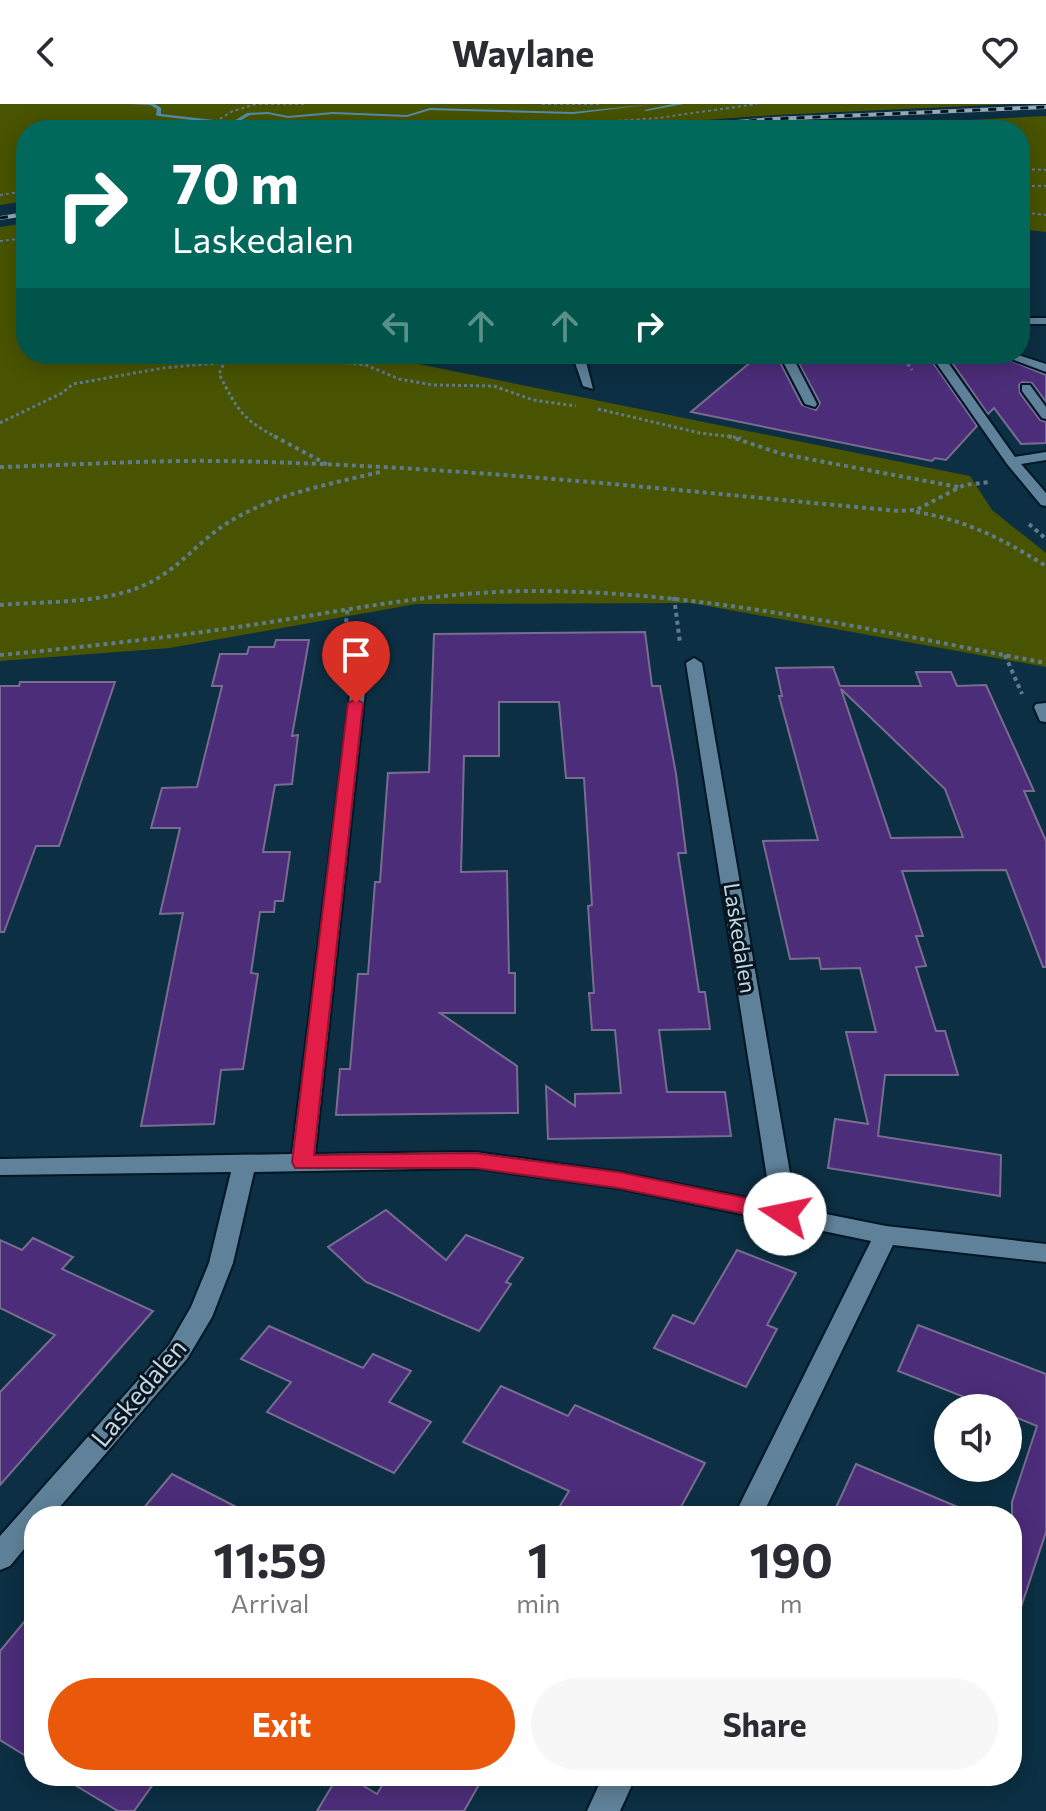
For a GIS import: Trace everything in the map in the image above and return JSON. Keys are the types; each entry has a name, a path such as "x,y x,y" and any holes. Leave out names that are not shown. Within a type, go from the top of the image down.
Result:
{"street":[{"path":"581,364 589,386"},
{"path":"790,364 811,404"},
{"path":"943,364 1012,461 1046,502"},
{"path":"1026,388 1046,415"},
{"path":"1012,461 1046,456"},
{"name":"Laskedalen","path":"694,663 785,1214"},
{"path":"303,1162 359,673"},
{"path":"0,1167 475,1160 618,1180 886,1235 1046,1253"},
{"name":"Laskedalen","path":"45,1506 178,1352 203,1310 221,1263 244,1165"},
{"path":"753,1506 886,1235"},
{"name":"Laskedalen","path":"0,1557 24,1530"},
{"path":"603,1811 615,1786"}],"path":[{"path":"219,120 254,104 304,104"},
{"path":"542,104 599,104"},
{"path":"630,120 757,104"},
{"path":"0,423 62,393 73,384 198,364"},
{"path":"223,364 219,374 239,413 254,426 337,468"},
{"path":"361,364 412,381 494,386 533,400 580,406"},
{"path":"593,409 700,433 740,438 782,454 959,487 990,482"},
{"path":"0,467 222,461 556,479 907,510 961,519 982,526 1046,566"},
{"path":"0,605 117,595 179,566 201,542 233,519 289,494 388,470"},
{"path":"907,510 931,504 959,487"},
{"path":"0,655 166,638 348,607 454,594 564,593 674,597 1046,663"},
{"path":"674,597 679,642 694,663"},
{"path":"348,607 341,666 359,673"},
{"path":"1004,654 1022,695 1044,712"}],"green space":[{"path":"0,104 1011,104 707,120 16,120 16,203 0,205"},
{"path":"1046,116 1046,232 1030,230 1030,120 971,120"},
{"path":"16,225 16,364 418,364 970,476 992,510 1046,553 1046,667 691,603 416,604 170,648 0,661 0,227"}],"building":[{"path":"748,364 781,364 802,405 816,410 820,403 799,364 934,364 977,426 946,460 935,458 932,461 691,412"},
{"path":"953,364 1019,364 1046,375 1046,402 1032,383 1022,382 1019,385 1020,393 1040,420 1046,422 1046,443 1021,444 994,408 988,414"},
{"path":"645,632 652,686 660,686 676,774 686,853 678,853 699,992 705,992 710,1029 659,1030 667,1092 725,1092 731,1136 548,1139 546,1086 575,1106 575,1094 621,1093 615,1030 592,1030 589,993 594,993 588,906 592,905 584,778 566,778 559,702 499,702 499,756 464,756 461,872 507,871 509,973 515,973 515,1013 440,1013 517,1066 518,1113 336,1115 340,1069 350,1069 358,974 368,974 375,882 380,882 388,773 429,772 434,634"},
{"path":"276,640 309,640 292,736 298,735 292,784 275,785 263,852 290,852 283,901 275,901 274,912 260,912 251,973 258,974 243,1069 221,1070 214,1124 141,1126 183,913 160,914 180,828 151,828 162,788 197,787 222,686 212,686 220,654 247,654 249,647 274,647"},
{"path":"833,667 840,686 921,686 916,672 951,672 957,686 986,685 1034,791 1024,791 1046,841 1046,967 1043,967 1006,870 902,871 923,936 916,936 926,966 916,967 936,1031 945,1031 958,1075 885,1075 878,1136 1001,1155 1000,1196 828,1168 835,1119 868,1124 846,1032 876,1032 860,968 821,969 819,958 790,959 763,841 818,840 779,696 782,696 776,668","holes":["841,689 945,789 963,837 891,838"]},
{"path":"20,682 115,682 59,846 36,846 4,932 0,932 0,686 19,686"},
{"path":"386,1210 446,1260 466,1235 523,1258 506,1282 511,1284 479,1331 366,1282 328,1247"},
{"path":"33,1238 73,1257 62,1269 153,1311 0,1485 0,1392 55,1335 0,1308 0,1240 22,1250"},
{"path":"737,1250 796,1273 767,1325 777,1329 746,1387 654,1348 673,1315 694,1324"},
{"path":"918,1325 1046,1374 1046,1532 1022,1604 1022,1506 1012,1506 1012,1502 1019,1482 1022,1482 1022,1472 1037,1426 1022,1420 1022,1394 956,1394 898,1371"},
{"path":"269,1326 363,1368 373,1354 411,1371 389,1402 431,1422 394,1473 267,1412 291,1382 241,1359"},
{"path":"501,1386 568,1416 575,1405 705,1463 681,1506 560,1506 569,1491 463,1442"},
{"path":"856,1464 955,1506 837,1506"},
{"path":"172,1474 234,1506 145,1506"},
{"path":"24,1622 24,1755 0,1740 0,1651"},
{"path":"77,1786 152,1786 134,1811 118,1811"},
{"path":"332,1786 364,1786 377,1794 382,1786 478,1786 464,1811 317,1811"}],"waterway":[{"path":"131,104 151,104 159,108 158,115 200,120"},
{"path":"239,120 249,114 268,113 288,117 333,113 407,116 430,109 573,113 652,104"},
{"path":"646,110 682,104"}],"railway":[{"path":"760,120 1046,107"},
{"path":"0,218 16,216"}],"route":[{"path":"356,703 303,1162 475,1160 618,1180 785,1214"}]}
